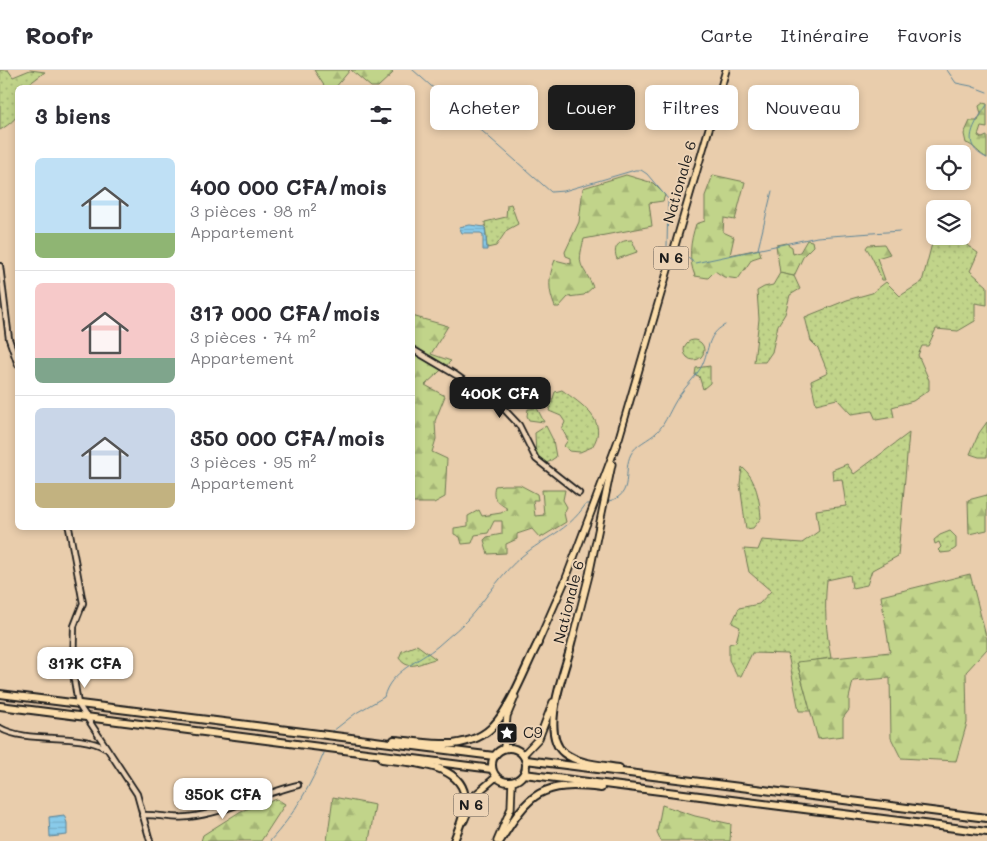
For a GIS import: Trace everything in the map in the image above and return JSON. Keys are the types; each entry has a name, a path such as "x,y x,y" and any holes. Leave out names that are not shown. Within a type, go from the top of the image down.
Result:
{"highway":[{"path":"282,730 451,744 476,738 494,725 502,713 538,642"},
{"path":"570,650 552,726 557,746 564,754 590,763 714,784"},
{"path":"0,694 494,756"},
{"path":"0,706 492,769 494,756 504,748 514,749 524,757 714,784 987,818"},
{"path":"279,742 437,767 447,772 456,778 465,795 464,811 455,841"},
{"path":"524,757 524,774"},
{"name":"N 6","path":"492,769 496,777 506,783 512,782"},
{"path":"512,782 524,774 987,832"},
{"path":"498,841 525,804 553,787 584,786 712,797"}],"main road":[{"name":"Nationale 6","path":"504,748 508,716 565,581 616,445 726,70"},
{"name":"Nationale 6","path":"524,757 545,728 570,650 591,567 616,445"},
{"name":"N 6","path":"455,841 475,795 496,777"},
{"name":"N 6","path":"498,841 511,808 512,782"}],"street":[{"path":"0,266 9,339 15,356"},
{"path":"415,351 456,375 503,408 519,425 536,459 579,493"},
{"path":"69,530 83,603 74,626 73,673 78,704 137,794 150,841"},
{"path":"0,728 11,733 54,740 80,740 106,748"},
{"path":"142,815 187,817 228,809 262,794 298,785"}],"green space":[{"path":"0,70 8,70 13,77 30,70 45,72 28,85 15,85 15,118 0,130"},
{"path":"314,70 350,70 338,85 324,85"},
{"path":"351,70 390,70 393,73 380,85 369,85"},
{"path":"983,103 987,104 987,128 981,127 978,136 982,138 987,136 987,158 966,143 964,134 970,121 978,121 981,114 979,106"},
{"path":"626,175 653,183 665,195 663,201 649,203 652,226 584,239 580,261 593,287 584,295 568,297 559,307 555,307 550,289 551,272 555,260 571,264 571,258 566,256 565,252 579,222 583,188"},
{"path":"713,175 745,182 735,220 724,218 723,232 734,237 730,255 759,249 761,256 752,259 738,279 724,277 715,271 708,278 695,276 693,270 691,257 692,237 696,224 705,221 705,196"},
{"path":"511,204 518,224 507,230 496,246 487,248 485,222 506,217 507,205"},
{"path":"632,240 637,252 617,259 615,251 618,245 623,241"},
{"path":"807,240 812,241 813,246 804,255 794,276 780,273 776,245 786,243 792,247 793,254 800,252"},
{"path":"884,244 890,254 877,258 885,280 882,280 866,248 868,245"},
{"path":"932,245 967,245 978,253 970,271 987,286 987,305 975,303 975,321 958,331 936,329 928,346 922,346 918,355 929,380 929,390 913,401 892,407 894,417 876,420 872,411 851,414 837,399 816,404 811,381 828,373 818,348 811,341 805,317 847,300 872,293 886,282 900,296 922,282"},
{"path":"780,273 794,276 800,289 790,295 785,314 778,325 772,352 765,362 754,362 759,319 757,291 773,285"},
{"path":"415,317 448,326 431,354 451,361 425,385 445,396 435,421 436,439 432,452 447,459 445,497 434,503 415,503"},
{"path":"690,340 698,340 704,346 704,354 698,360 690,360 684,354 684,346"},
{"path":"710,366 710,383 703,389 699,376 695,375 696,368"},
{"path":"562,390 585,407 591,414 598,429 597,438 592,447 580,452 569,451 564,446 568,440 562,429 565,422 561,416 549,411 555,392"},
{"path":"537,408 544,422 529,420 527,416 528,409"},
{"path":"987,422 987,457 970,454 979,433"},
{"path":"546,426 553,440 556,457 547,463 536,459 535,433"},
{"path":"909,433 898,556 872,570 867,585 852,588 850,575 827,580 826,619 831,658 797,663 811,711 799,711 788,654 752,653 741,676 737,676 729,660 729,644 736,642 740,627 732,623 739,608 759,604 771,591 749,572 744,549 758,550 762,540 802,543 819,531 816,510 846,506 842,479 833,480 832,470 847,464 854,474"},
{"path":"742,467 754,483 760,504 761,518 753,528 746,529 740,484"},
{"path":"520,485 537,494 538,500 533,500 535,516 544,515 542,490 565,490 563,500 567,507 564,513 566,522 540,538 532,529 517,534 517,539 506,544 506,553 488,554 484,540 487,537 502,534 502,521 494,521 488,533 475,535 472,543 462,544 460,537 454,534 454,528 468,526 468,516 479,510 482,516 501,513 508,509 499,503 494,494 495,486"},
{"path":"987,495 987,530 969,534 968,500"},
{"path":"950,531 956,537 956,548 950,552 941,553 938,550 941,547 939,542 935,544 934,540"},
{"path":"970,574 987,640 987,649 966,672 967,723 956,761 901,758 891,738 890,678 853,681 849,698 849,710 843,718 843,736 818,739 797,662 890,652 881,596"},
{"path":"417,645 436,659 416,665 407,665 399,658 402,651"},
{"path":"333,797 375,805 369,841 327,841"},
{"path":"277,799 285,804 261,841 201,841 203,835 241,811"},
{"path":"662,805 695,816 731,824 730,841 661,841 657,832"}],"water":[{"path":"470,225 485,227 487,250 483,250 483,236 481,233 462,233 459,227"},
{"path":"64,815 67,823 67,835 50,837 49,817"}],"waterway":[{"path":"413,70 551,192 564,191 635,170 641,170 647,174 668,199 667,247"},
{"path":"947,70 956,83 987,92"},
{"path":"987,105 974,126 971,140 973,147 978,153 987,158"},
{"path":"758,249 772,191"},
{"path":"679,252 695,263 817,237 900,231"},
{"path":"609,501 622,494 625,488 627,468 631,454 639,445 654,435 666,420 673,405 700,369 714,334 725,325"},
{"path":"333,731 356,713 384,697 392,680 438,646 466,621 514,563 571,522 586,504 590,504"},
{"path":"270,841 287,821 301,799 324,753"}],"place":[{"name":"C9","path":"507,733"}]}
